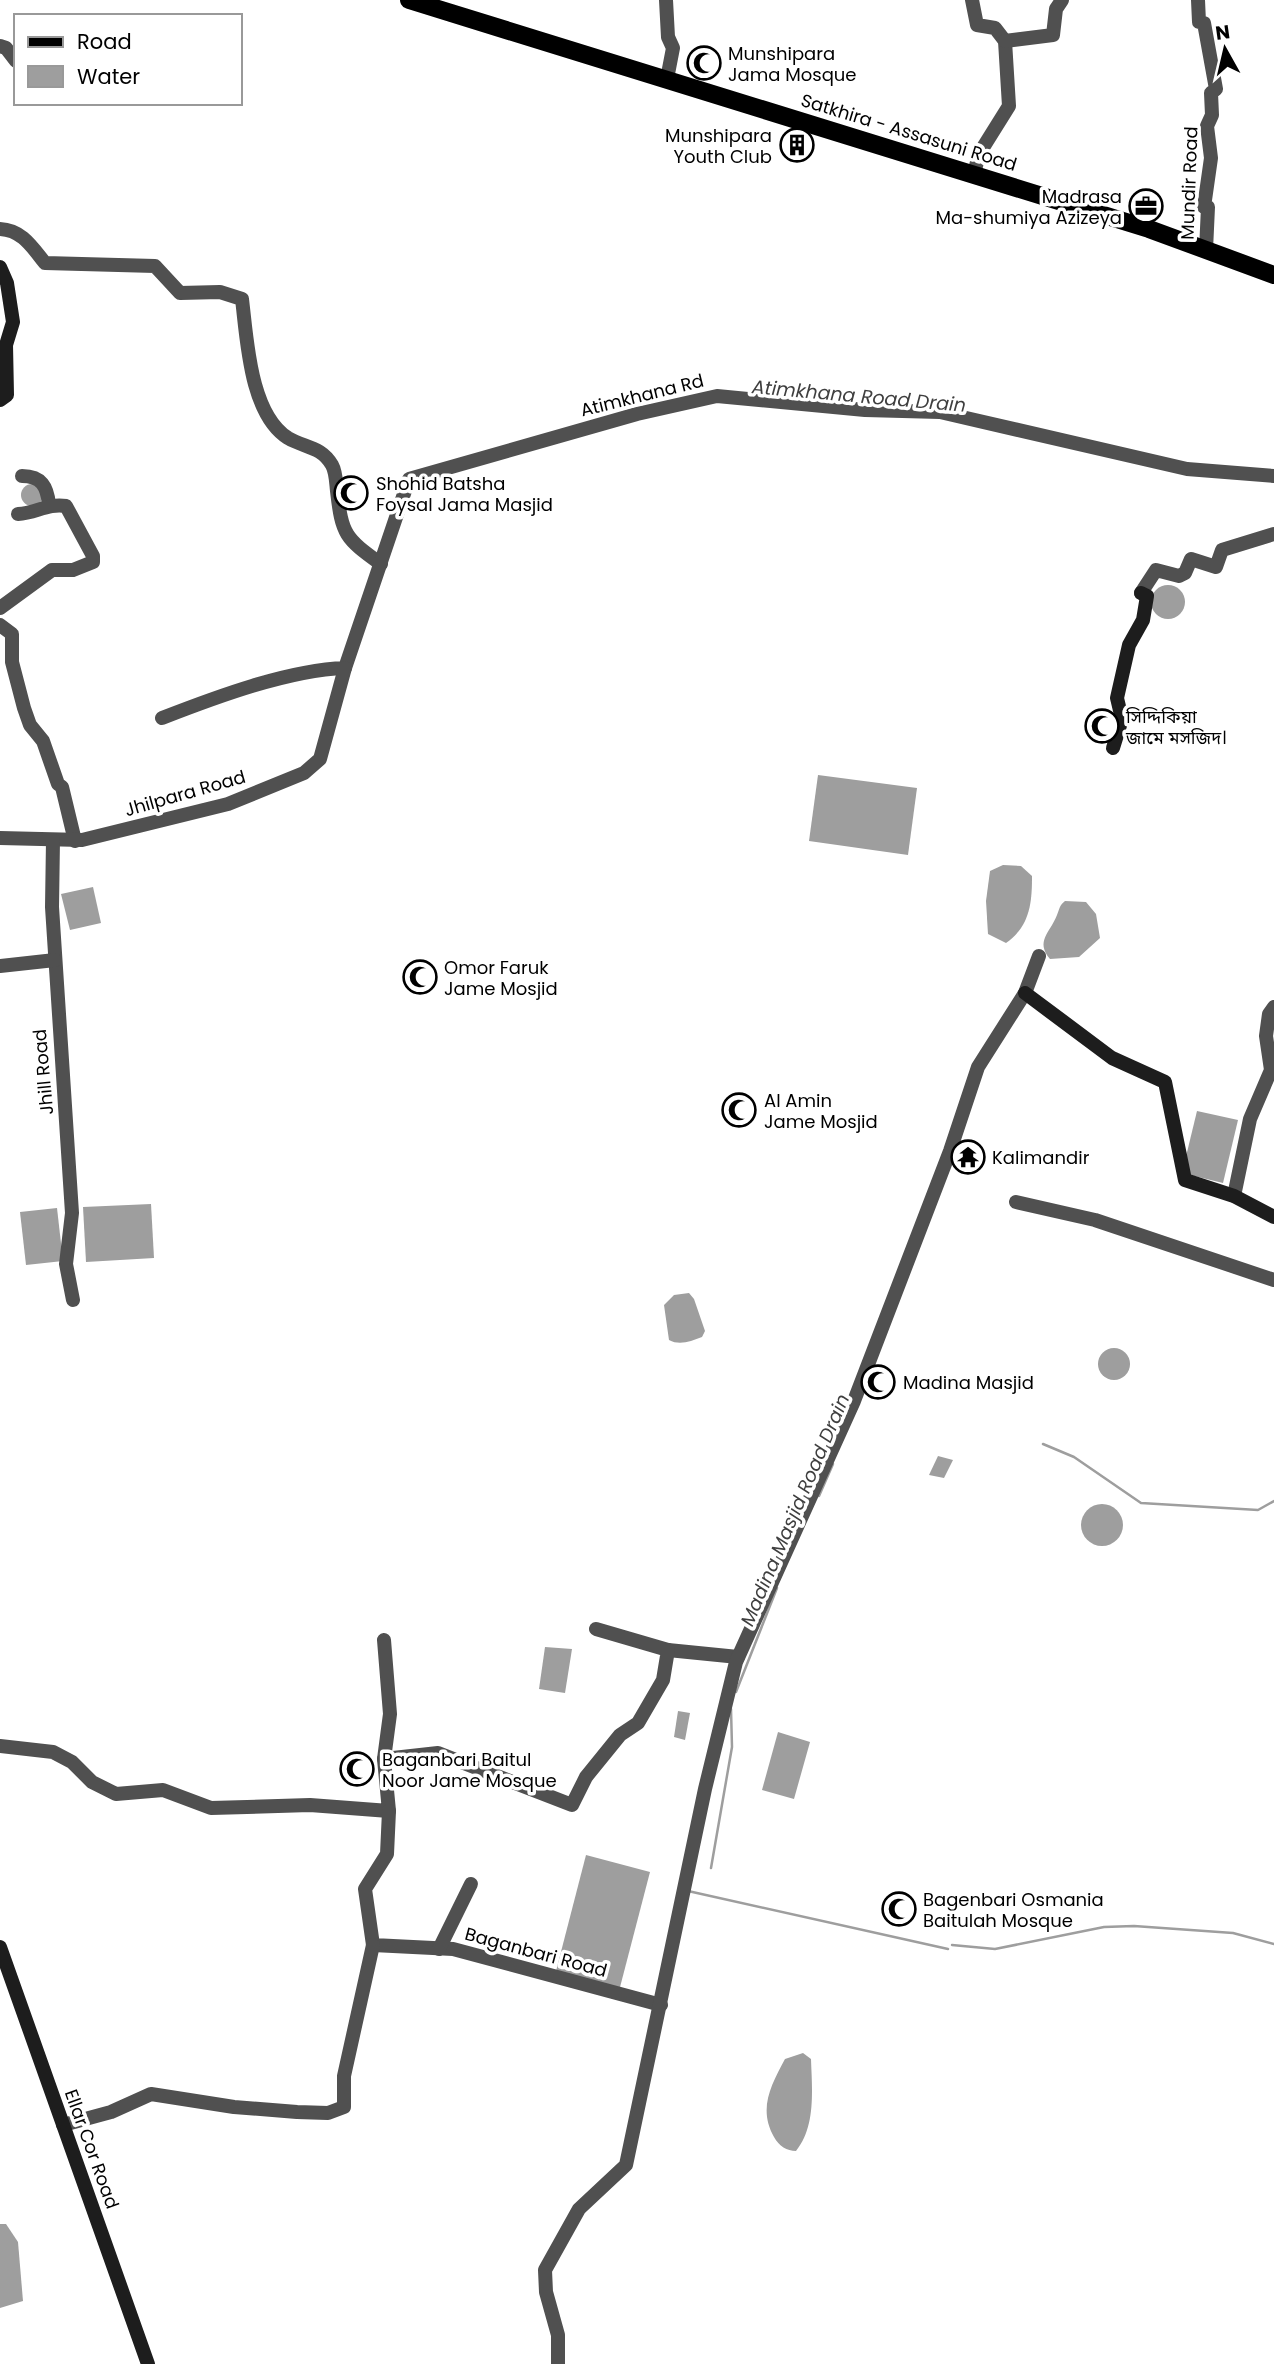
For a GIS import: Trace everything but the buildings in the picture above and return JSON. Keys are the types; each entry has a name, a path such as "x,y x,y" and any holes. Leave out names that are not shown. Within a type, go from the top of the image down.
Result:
{"main road":[{"name":"Satkhira - Assasuni Road","path":"413,0 974,174 1274,275"},
{"path":"0,267 7,283 13,322 6,345 6,396 0,400"},
{"path":"1113,748 1122,719 1117,698 1129,645 1143,620 1147,596 1141,593"},
{"path":"1025,993 1112,1058 1165,1082 1185,1180 1234,1196 1274,1217"},
{"name":"Ellar Cor Road","path":"0,1947 148,2364"}],"street":[{"path":"666,0 668,37 673,48 667,79"},
{"path":"972,0 977,25 995,28 1005,41 1009,106 979,153 974,174"},
{"path":"1005,41 1054,35 1056,9 1062,0"},
{"name":"Mundir Road","path":"1198,0 1199,22 1204,23 1216,89 1211,93 1212,115 1207,126 1211,158 1203,206 1208,207 1206,250"},
{"path":"0,46 6,48 14,58"},
{"path":"0,229 12,231 25,239 45,263 155,266 180,293 220,292 243,299 248,352 261,405 286,437 324,452 334,469 341,519 348,540 381,564"},
{"name":"Atimkhana Rd","path":"345,668 409,479 637,414 717,396 865,410 940,412 1187,469 1274,476"},
{"path":"22,476 43,482 48,488 49,504"},
{"path":"0,608 52,570 74,570 93,562 91,551 66,506 49,504 41,510 18,514"},
{"path":"1141,593 1156,570 1179,576 1185,573 1191,558 1216,567 1223,550 1274,534"},
{"path":"0,625 12,634 12,662 24,708 30,725 43,741 58,784 62,787 75,841"},
{"path":"14,634 15,662 28,708"},
{"path":"162,718 257,687 323,669 345,668"},
{"name":"Jhilpara Road","path":"0,838 75,841 228,804 304,773 320,759 345,668"},
{"name":"Jhill Road","path":"54,840 55,960 72,1213 66,1264 73,1300"},
{"path":"558,2364 558,2335 546,2292 545,2270 579,2209 626,2165 638,2120 705,1789 738,1657 854,1401 950,1151 978,1067 1025,993 1039,956"},
{"path":"0,966 55,960"},
{"path":"1234,1196 1250,1119 1271,1070 1266,1036 1269,1014 1274,1007"},
{"path":"1016,1202 1095,1220 1274,1280"},
{"path":"596,1629 668,1650 738,1657"},
{"path":"63,2125 111,2112 151,2094 234,2107 297,2112 328,2113 344,2107 344,2076 373,1945 365,1889 387,1854 389,1811 384,1759 390,1714 384,1640"},
{"path":"384,1759 438,1753 572,1805 586,1777 620,1735 638,1723 663,1680 668,1650"},
{"path":"0,1746 53,1752 72,1762 92,1782 116,1794 163,1790 211,1808 310,1805 389,1811"},
{"path":"439,1950 471,1884"},
{"name":"Baganbari Road","path":"373,1945 453,1949 661,2005"}],"water":[{"path":"32,484 40,487 43,495 40,503 32,506 24,503 21,495 24,487"},
{"path":"1168,585 1180,590 1185,602 1180,614 1168,619 1156,614 1151,602 1156,590"},
{"path":"818,775 917,788 908,855 809,841"},
{"path":"1003,865 1021,866 1032,876 1025,921 1006,943 988,934 986,901 990,871"},
{"path":"93,887 101,923 70,930 61,894"},
{"path":"1065,901 1086,902 1096,914 1100,938 1079,957 1050,959 1044,947 1045,937"},
{"path":"1197,1111 1238,1120 1223,1183 1182,1173"},
{"path":"151,1204 154,1258 86,1262 83,1207"},
{"path":"57,1208 63,1261 26,1265 20,1212"},
{"path":"689,1293 694,1299 705,1331 702,1337 694,1340 673,1342 669,1340 664,1305 674,1295"},
{"path":"1114,1348 1125,1353 1130,1364 1125,1375 1114,1380 1103,1375 1098,1364 1103,1353"},
{"path":"938,1456 953,1460 944,1478 929,1475"},
{"path":"1102,1504 1117,1510 1123,1525 1117,1540 1102,1546 1087,1540 1081,1525 1087,1510"},
{"path":"545,1647 572,1649 565,1693 539,1689"},
{"path":"678,1711 690,1713 685,1740 674,1737"},
{"path":"778,1732 810,1742 794,1799 762,1790"},
{"path":"586,1855 650,1872 619,1991 555,1975"},
{"path":"803,2053 811,2059 810,2119 802,2141 796,2151 793,2151 781,2145 769,2127 768,2097 785,2059"},
{"path":"0,2224 6,2224 18,2242 23,2301 0,2308"}],"waterway":[{"path":"1043,1444 1074,1457 1141,1503 1258,1510 1274,1501"},
{"name":"Madina Masjid Road Drain","path":"819,1496 833,1464"},
{"name":"Madina Masjid Road Drain","path":"736,1692 777,1588"},
{"name":"Madina Masjid Road Drain","path":"711,1868 732,1747 731,1709"},
{"path":"688,1891 948,1949"},
{"path":"952,1945 995,1949 1104,1927 1134,1926 1233,1933 1274,1944"}],"place":[{"name":"Munshipara Jama Mosque","path":"704,63"},
{"name":"Munshipara Youth Club","path":"797,145"},
{"name":"Madrasa Ma-shumiya Azizeya","path":"1146,206"},
{"name":"Shohid Batsha Foysal Jama Masjid","path":"351,493"},
{"name":"সিদ্দিকিয়া জামে মসজিদ।","path":"1102,726"},
{"name":"Omor Faruk Jame Mosjid","path":"420,977"},
{"name":"Al Amin Jame Mosjid","path":"739,1110"},
{"name":"Kalimandir","path":"968,1157"},
{"name":"Madina Masjid","path":"878,1382"},
{"name":"Baganbari Baitul Noor Jame Mosque","path":"357,1769"},
{"name":"Bagenbari Osmania Baitulah Mosque","path":"899,1909"}],"water label":[{"name":"Atimkhana Road Drain","path":"859,396"}]}
